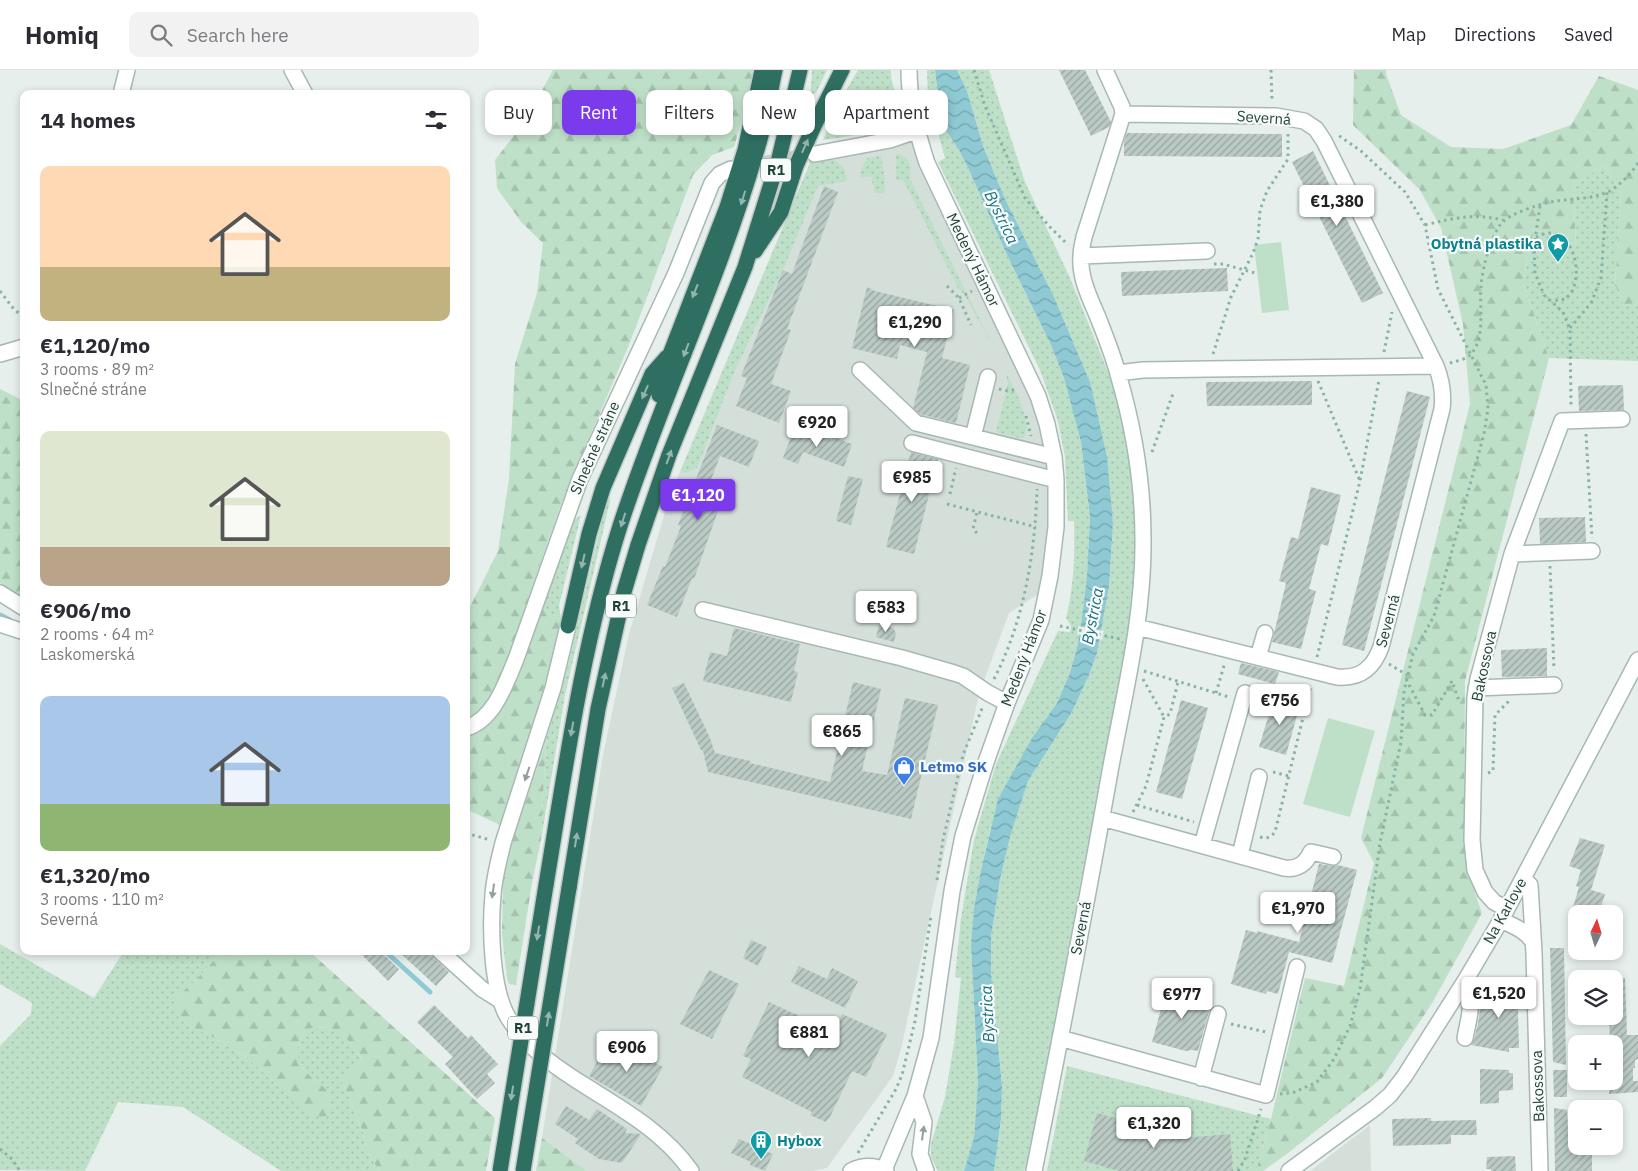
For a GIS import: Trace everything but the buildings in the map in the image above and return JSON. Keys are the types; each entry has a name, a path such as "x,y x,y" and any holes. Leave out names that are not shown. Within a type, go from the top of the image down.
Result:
{"highway":[{"path":"638,474 671,352 727,208 745,150 762,70"},
{"name":"R1","path":"500,1171 576,703 592,626 603,582 638,474 716,274 737,214 757,151 775,70"},
{"name":"R1","path":"523,1171 598,709 624,592 669,455 745,267 780,158 800,70"},
{"path":"745,267 781,212 796,166 842,70"},
{"path":"568,626 589,534 603,488 652,374 671,352"}],"street":[{"path":"122,90 127,70"},
{"path":"292,70 302,90"},
{"name":"Medený Hámor","path":"909,70 909,90"},
{"path":"1105,70 1122,106 1123,114"},
{"name":"Severná","path":"1034,1171 1137,627 1142,566 1141,489 1134,437 1110,348 1087,291 1080,256 1084,237 1123,114 1272,116 1304,121 1316,129 1324,141 1436,366 1443,386 1442,410 1378,656 1362,674 1350,678 1337,677 1137,627"},
{"path":"815,154 890,140 904,135"},
{"name":"Medený Hámor","path":"885,1170 915,1096 931,1038 952,891 963,836 1006,703 1041,620 1050,576 1056,527 1054,457 1047,424 1038,396 943,198 927,163 917,135"},
{"name":"Slnečné stráne","path":"470,727 486,716 506,683 580,479 676,273 707,193 712,183 720,174 731,170"},
{"path":"1080,256 1207,258"},
{"path":"0,354 20,348"},
{"path":"1118,373 1143,370 1312,366 1436,366"},
{"path":"860,370 916,423 1054,457"},
{"path":"973,437 988,377"},
{"path":"1573,421 1622,419"},
{"name":"Bakossova","path":"1533,942 1530,936 1521,929 1506,911 1485,892 1475,870 1472,840 1474,713 1476,688 1512,554 1573,421"},
{"path":"912,443 1056,480"},
{"path":"1512,554 1592,551"},
{"path":"0,593 20,606"},
{"path":"703,610 892,656 963,676 1006,703"},
{"path":"0,624 20,631"},
{"path":"568,626 551,696 503,843 493,894 491,920 496,976 501,1000 508,1017 534,1050 647,1125 680,1156 692,1171"},
{"path":"1258,657 1265,632"},
{"name":"Na Karlove","path":"1289,1171 1368,1113 1390,1094 1424,1048 1506,911 1638,660"},
{"path":"1476,688 1554,685"},
{"path":"1202,845 1244,697"},
{"path":"1240,855 1259,776"},
{"path":"1102,818 1284,868 1298,867 1304,863 1312,852 1333,858"},
{"name":"Bakossova","path":"1523,878 1530,885 1540,1171"},
{"name":"Bakossova","path":"1506,911 1529,914 1532,920"},
{"path":"444,955 482,989 501,1000"},
{"path":"1060,1038 1266,1095 1297,967"},
{"path":"1465,981 1471,998 1471,1009 1465,1038"},
{"path":"1201,1078 1217,1017"},
{"path":"915,1096 924,1122 920,1154 926,1171"},
{"path":"852,1165 885,1170"}],"path":[{"path":"974,70 985,106 1025,198 1049,226 1080,256"},
{"path":"1271,70 1272,116"},
{"path":"1208,369 1231,297 1258,239 1260,210 1267,191 1288,159 1289,118"},
{"path":"1436,366 1459,361 1470,355 1477,344 1481,286 1486,260 1503,220 1550,202 1581,199 1607,192 1628,177 1638,163"},
{"path":"1570,329 1591,303 1601,278 1607,192"},
{"path":"1540,205 1534,248 1535,273 1544,294 1563,312 1570,329 1573,421 1592,551"},
{"path":"1425,225 1464,216 1486,216 1503,220"},
{"path":"1535,237 1549,233 1561,236 1570,246 1577,266 1574,288 1566,299 1550,301"},
{"path":"1207,258 1255,273"},
{"path":"968,283 976,299"},
{"path":"947,286 959,298 971,325"},
{"path":"1258,837 1271,837 1275,832 1360,481 1396,286"},
{"path":"0,291 20,314"},
{"path":"959,298 972,291"},
{"path":"1312,366 1360,481"},
{"path":"1016,382 1020,394"},
{"path":"1008,391 1018,389"},
{"path":"1149,459 1174,392"},
{"path":"1024,408 1035,452"},
{"path":"950,494 959,455"},
{"path":"952,891 936,888 943,840 963,755 1015,628 1027,587 1036,526 1038,475"},
{"path":"947,504 1036,526"},
{"path":"977,512 973,529 977,533"},
{"path":"1550,553 1554,685"},
{"path":"1060,626 1111,637"},
{"path":"1216,693 1228,650"},
{"path":"1378,656 1407,677 1425,715 1432,715 1452,681 1460,706 1474,713"},
{"path":"1132,814 1146,786 1164,717 1138,670 1216,693 1244,697"},
{"path":"1164,717 1170,714 1178,682"},
{"path":"1486,773 1493,771 1495,715 1523,686"},
{"path":"1137,805 1199,824"},
{"path":"470,834 503,843"},
{"path":"852,1165 896,1089 902,1075 915,1021 931,916"},
{"path":"1217,1017 1280,1036"},
{"path":"1238,1171 1245,1158 1266,1095"},
{"path":"0,1149 12,1159 20,1171"}],"shaded area":[{"path":"923,138 1047,399 1061,487 1051,586 1009,613 979,694 901,1049 893,1076 827,1168 813,1171 587,1171 542,1138 603,755 629,634 670,495 810,163 833,160"},
{"path":"1370,1125 1371,1171 1310,1171"}],"green space":[{"path":"553,70 754,70 751,90 743,90 743,117 734,147 712,155 693,175 629,345 560,507 528,599 561,619 545,684 500,825 470,811 470,607 498,551 509,479 515,364 537,293 543,243 521,222 497,188 495,160 514,135 552,135 552,90 542,90"},
{"path":"812,70 827,70 816,93 815,90 811,89"},
{"path":"858,70 891,70 891,78 895,90 846,90"},
{"path":"927,70 935,70 939,90 928,90"},
{"path":"957,70 989,70 1025,182 1070,278 1123,409 1137,479 1138,545 1129,628 1028,1165 1024,1171 994,1171 1001,1119 1002,1086 991,972 991,937 1000,879 1010,837 1028,781 1072,712 1097,653 1109,587 1113,523 1090,382 1054,297 1005,199 983,146 967,91"},
{"path":"1354,70 1386,70 1401,115 1451,147 1503,149 1571,125 1599,76 1638,90 1638,302 1624,306 1615,285 1621,193 1603,164 1573,188 1576,245 1534,229 1523,283 1549,358 1465,681 1464,837 1470,878 1482,913 1431,1005 1382,1078 1288,1153 1263,1171 1256,1171 1271,1119 1305,978 1344,986 1374,863 1361,838 1470,404 1463,324 1441,228 1420,190 1353,125"},
{"path":"948,134 969,170 1007,255 1051,345 1064,378 1081,442 1090,517 1083,610 1078,644 1070,673 1057,703 1032,738 991,826 981,870 974,908 971,945 978,1082 974,1137 964,1171 938,1171 931,1157 931,1144 945,1097 954,1044 961,978 955,977 961,918 974,840 996,764 1058,631 1070,632 1071,626 1066,618 1073,570 1074,521 1068,521 1065,457 1058,421 1040,370 938,162 945,158 939,135"},
{"path":"825,135 855,135 823,140"},
{"path":"896,154 901,155 909,162 911,170 910,179 993,346 964,294 959,290 904,181 896,180"},
{"path":"881,156 885,191 875,193 871,176 860,178 861,170 867,158"},
{"path":"833,160 840,163 846,174 847,181 818,186 783,270 735,370 697,468 685,473 681,470 810,163"},
{"path":"1603,164 1621,193 1615,285 1624,306 1638,302 1638,361 1549,358 1523,283 1534,229 1576,245 1573,188"},
{"path":"1281,242 1289,310 1262,313 1254,245"},
{"path":"1006,373 1018,396 1024,414 1026,431 1024,438 996,432 1008,383"},
{"path":"0,389 20,399 20,596 0,583"},
{"path":"611,497 565,695 541,840 546,740 567,669 605,508"},
{"path":"581,515 559,606 561,619 541,607 574,520"},
{"path":"1328,718 1375,731 1350,817 1303,804"},
{"path":"546,740 541,840 532,883 516,985 509,984 507,979 502,934 503,882 512,842"},
{"path":"0,944 94,998 121,955 219,955 194,982 176,997 176,1012 187,1025 211,1036 249,1059 274,1081 328,1090 312,1078 298,1063 298,1044 306,1029 325,1027 348,1039 362,1060 356,1069 342,1081 363,1132 369,1154 379,1171 281,1171 183,1107 118,1102 85,1171 0,1170 0,1046 31,1014 32,1003 0,984"},
{"path":"219,955 313,955 495,1118 486,1171 379,1171 369,1154 363,1132 342,1081 346,1073 356,1069 362,1059 347,1039 325,1027 306,1029 298,1044 298,1063 312,1078 328,1090 333,1110 322,1119 299,1107 249,1059 211,1036 187,1025 176,1012 176,997 194,982"},
{"path":"1067,1066 1271,1119 1256,1171 1047,1171"},
{"path":"542,1138 587,1171 536,1171"}],"water":[{"name":"Bystrica","path":"935,70 957,70 967,91 983,146 1005,199 1054,297 1090,382 1107,457 1113,523 1109,587 1097,653 1072,712 1028,781 1010,837 1000,879 991,937 991,972 1002,1086 1001,1119 994,1171 964,1171 974,1137 978,1082 971,945 974,908 998,799 1032,738 1057,703 1070,673 1078,644 1083,610 1090,517 1081,442 1064,378 1051,345 1007,255 969,170 948,134 948,90 938,90"}],"pier":[{"path":"1078,626 1104,631 1102,640 1077,634"}],"waterway":[{"path":"0,615 10,620"},
{"path":"389,955 430,992"}],"tunnel":[{"path":"740,168 811,155"}],"place":[{"name":"Obytná plastika","path":"1558,263"},
{"name":"Letmo SK","path":"904,786"},
{"name":"Hybox","path":"761,1160"}]}
